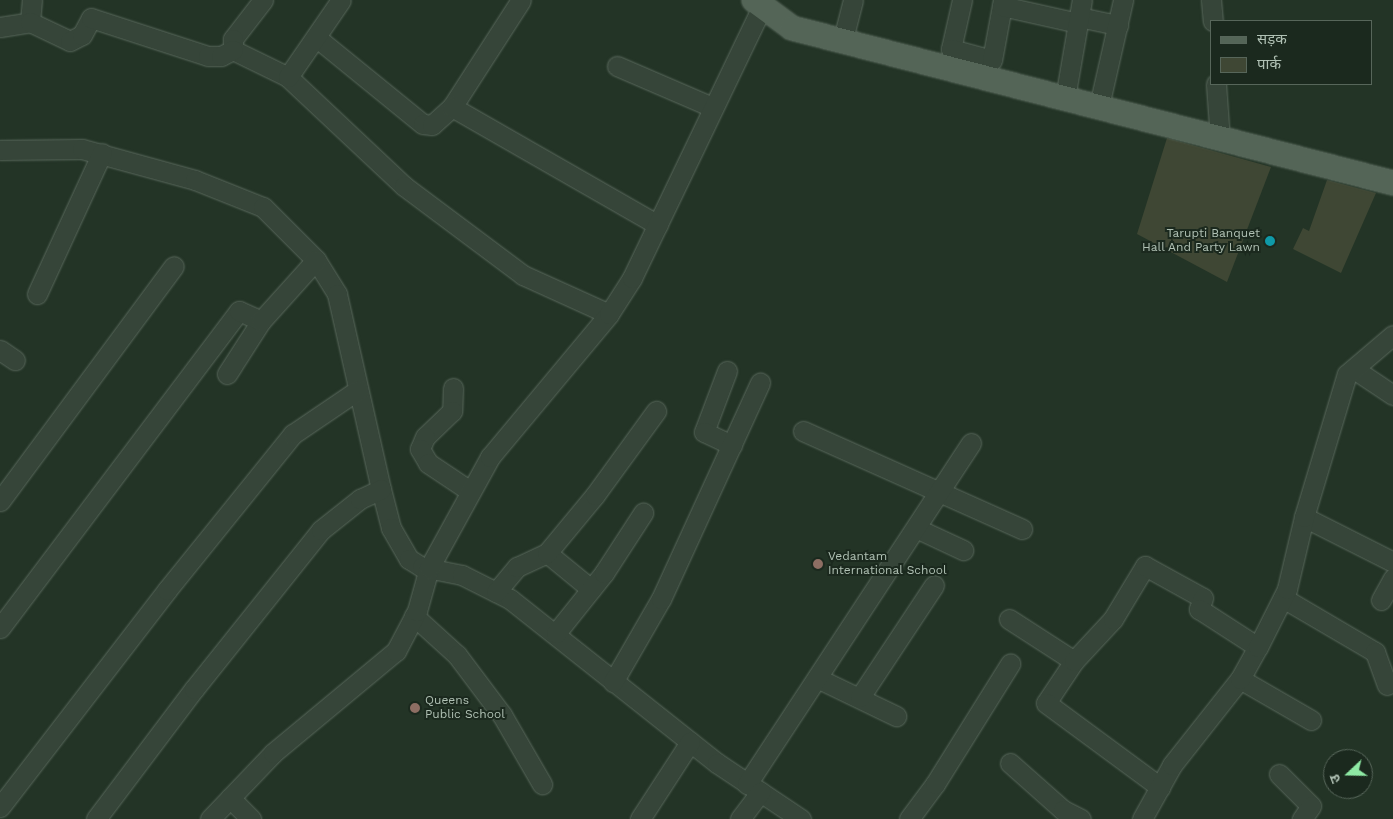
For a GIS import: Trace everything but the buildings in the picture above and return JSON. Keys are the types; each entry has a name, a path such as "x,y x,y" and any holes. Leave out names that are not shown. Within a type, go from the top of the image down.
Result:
{"main road":[{"path":"758,3 792,28 843,39 1099,106 1220,140 1393,183"}],"street":[{"path":"30,22 32,0"},
{"path":"233,50 233,39 264,0"},
{"path":"288,77 317,38 340,0"},
{"path":"317,38 423,124 432,126 452,107 521,0"},
{"path":"843,39 853,0"},
{"path":"962,0 951,49 992,60 1003,3 1080,13 1118,25"},
{"path":"1099,106 1123,0"},
{"path":"1211,0 1212,20"},
{"path":"210,819 273,753 396,651 414,616 429,568 490,457 609,314 632,278 658,225 758,3"},
{"path":"1065,98 1080,13"},
{"path":"0,27 30,22 70,41 82,35 91,18 208,56 220,56 233,50"},
{"path":"233,50 288,77 404,186 523,275 609,314"},
{"path":"617,66 712,107"},
{"path":"1216,85 1220,140"},
{"path":"452,107 658,225"},
{"path":"0,150 82,149 102,153 195,180 262,207 316,260 337,294 391,528 409,559 429,568 462,575 496,592 556,633 613,682 690,742 753,788 801,819"},
{"path":"37,294 102,153"},
{"path":"227,374 261,320 316,260"},
{"path":"0,501 174,266"},
{"path":"0,628 238,310 261,320"},
{"path":"1142,819 1172,766 1240,679 1258,647 1282,598 1304,530 1304,517 1348,374 1393,334"},
{"path":"1354,369 1393,394"},
{"path":"727,371 704,432 732,445"},
{"path":"613,682 661,599 760,383"},
{"path":"453,388 452,411 424,437 420,449 428,463 470,491"},
{"path":"0,807 167,590 293,434 358,390"},
{"path":"496,592 517,567 547,553 595,495 656,411"},
{"path":"803,431 939,494 1022,529"},
{"path":"740,819 753,788 817,678 918,529 971,444"},
{"path":"96,819 194,689 321,530 360,500 381,489"},
{"path":"556,633 591,589 643,513"},
{"path":"1304,517 1390,554"},
{"path":"918,529 964,550"},
{"path":"547,553 591,589"},
{"path":"1160,787 1046,703 1074,662 1113,619 1145,566 1203,598 1199,609 1258,647"},
{"path":"1381,600 1393,578"},
{"path":"860,696 934,584"},
{"path":"1282,598 1375,652 1387,685"},
{"path":"414,616 457,655 502,715 542,784"},
{"path":"1009,619 1074,662"},
{"path":"909,819 935,784 1010,664"},
{"path":"817,678 860,696 896,716"},
{"path":"1240,679 1311,720"},
{"path":"640,819 690,742"},
{"path":"1010,763 1064,810 1081,819"},
{"path":"1279,774 1311,806 1302,819"},
{"path":"230,798 251,819"}],"green space":[{"path":"1167,138 1271,167 1227,282 1137,234"},
{"path":"1327,180 1376,193 1341,273 1293,249 1303,228 1309,231"}],"place":[{"name":"Tarupti Banquet Hall And Party Lawn","path":"1270,241"},
{"name":"Vedantam International School","path":"818,564"},
{"name":"Queens Public School","path":"415,708"}]}
